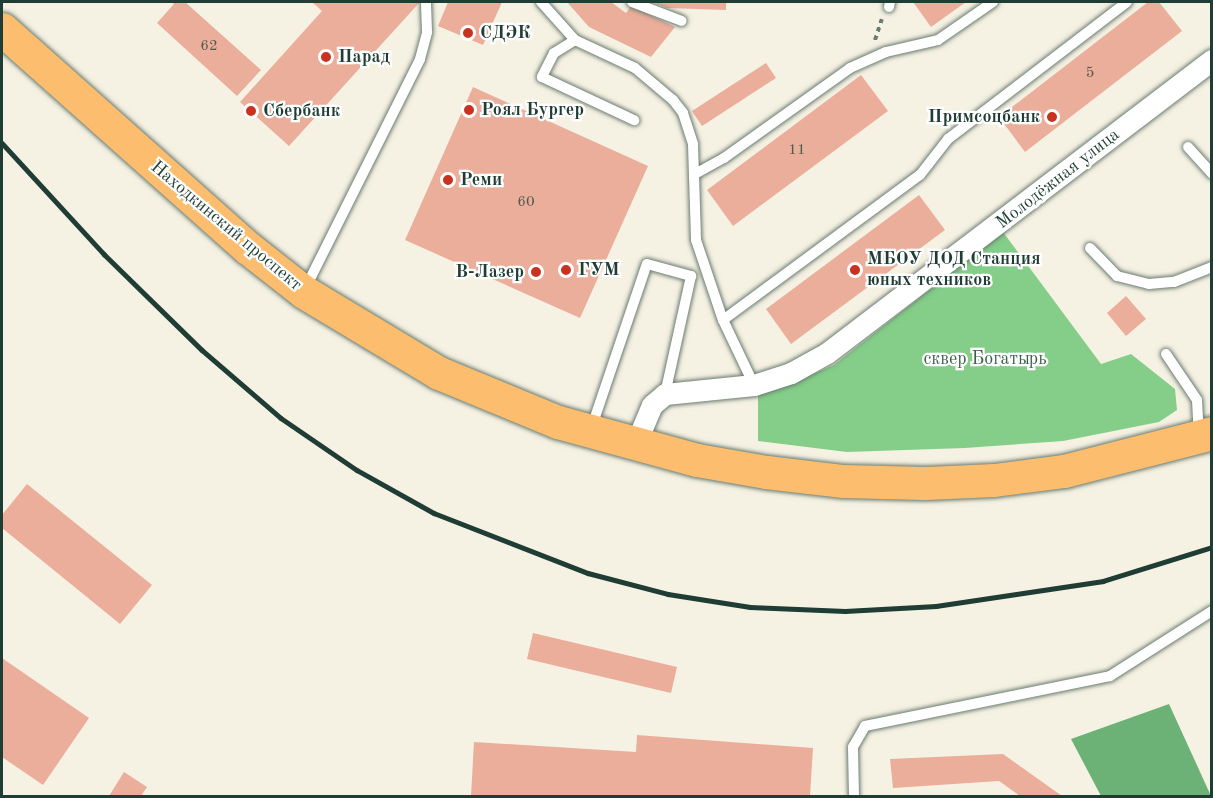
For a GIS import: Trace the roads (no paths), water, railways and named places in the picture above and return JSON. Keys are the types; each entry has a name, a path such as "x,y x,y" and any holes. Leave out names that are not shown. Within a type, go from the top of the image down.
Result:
{"main road":[{"name":"Находкинский проспект","path":"2,29 248,248 304,292 439,374 590,432 635,445 766,472 843,481 924,483 994,480 1064,471 1205,435"}],"street":[{"name":"Молодёжная улица","path":"665,394 754,385 791,373 827,353 1212,60"},
{"path":"635,445 652,405 665,394"}],"lane":[{"path":"304,292 420,58 427,32 426,2"},
{"path":"541,2 575,40 635,68 673,100 689,128 695,174 696,240 723,320 754,385"},
{"path":"632,2 681,21"},
{"path":"695,174 724,158 850,68 886,52 938,40 993,2"},
{"path":"723,320 920,175 948,139 1127,2"},
{"path":"575,40 554,53 542,77 634,120"},
{"path":"1188,147 1212,174"},
{"path":"1090,248 1117,276 1149,284 1174,282 1212,267"},
{"path":"590,432 647,264 692,276 665,394"},
{"path":"1166,354 1197,400 1205,435"},
{"path":"854,796 853,747 865,726 1110,676 1212,611"}],"railway":[{"path":"2,143 104,254 202,350 281,418 357,470 434,513 588,573 668,594 750,607 845,611 936,606 1103,581 1212,547"}],"place":[{"name":"СДЭК","path":"468,33"},
{"name":"Парад","path":"326,57"},
{"name":"Роял Бургер","path":"469,110"},
{"name":"Сбербанк","path":"251,111"},
{"name":"Примсоцбанк","path":"1052,117"},
{"name":"Реми","path":"448,180"},
{"name":"ГУМ","path":"566,270"},
{"name":"МБОУ ДОД Станция юных техников","path":"855,270"},
{"name":"В-Лазер","path":"536,272"}],"park label":[{"name":"сквер Богатырь","path":"985,359"}]}
